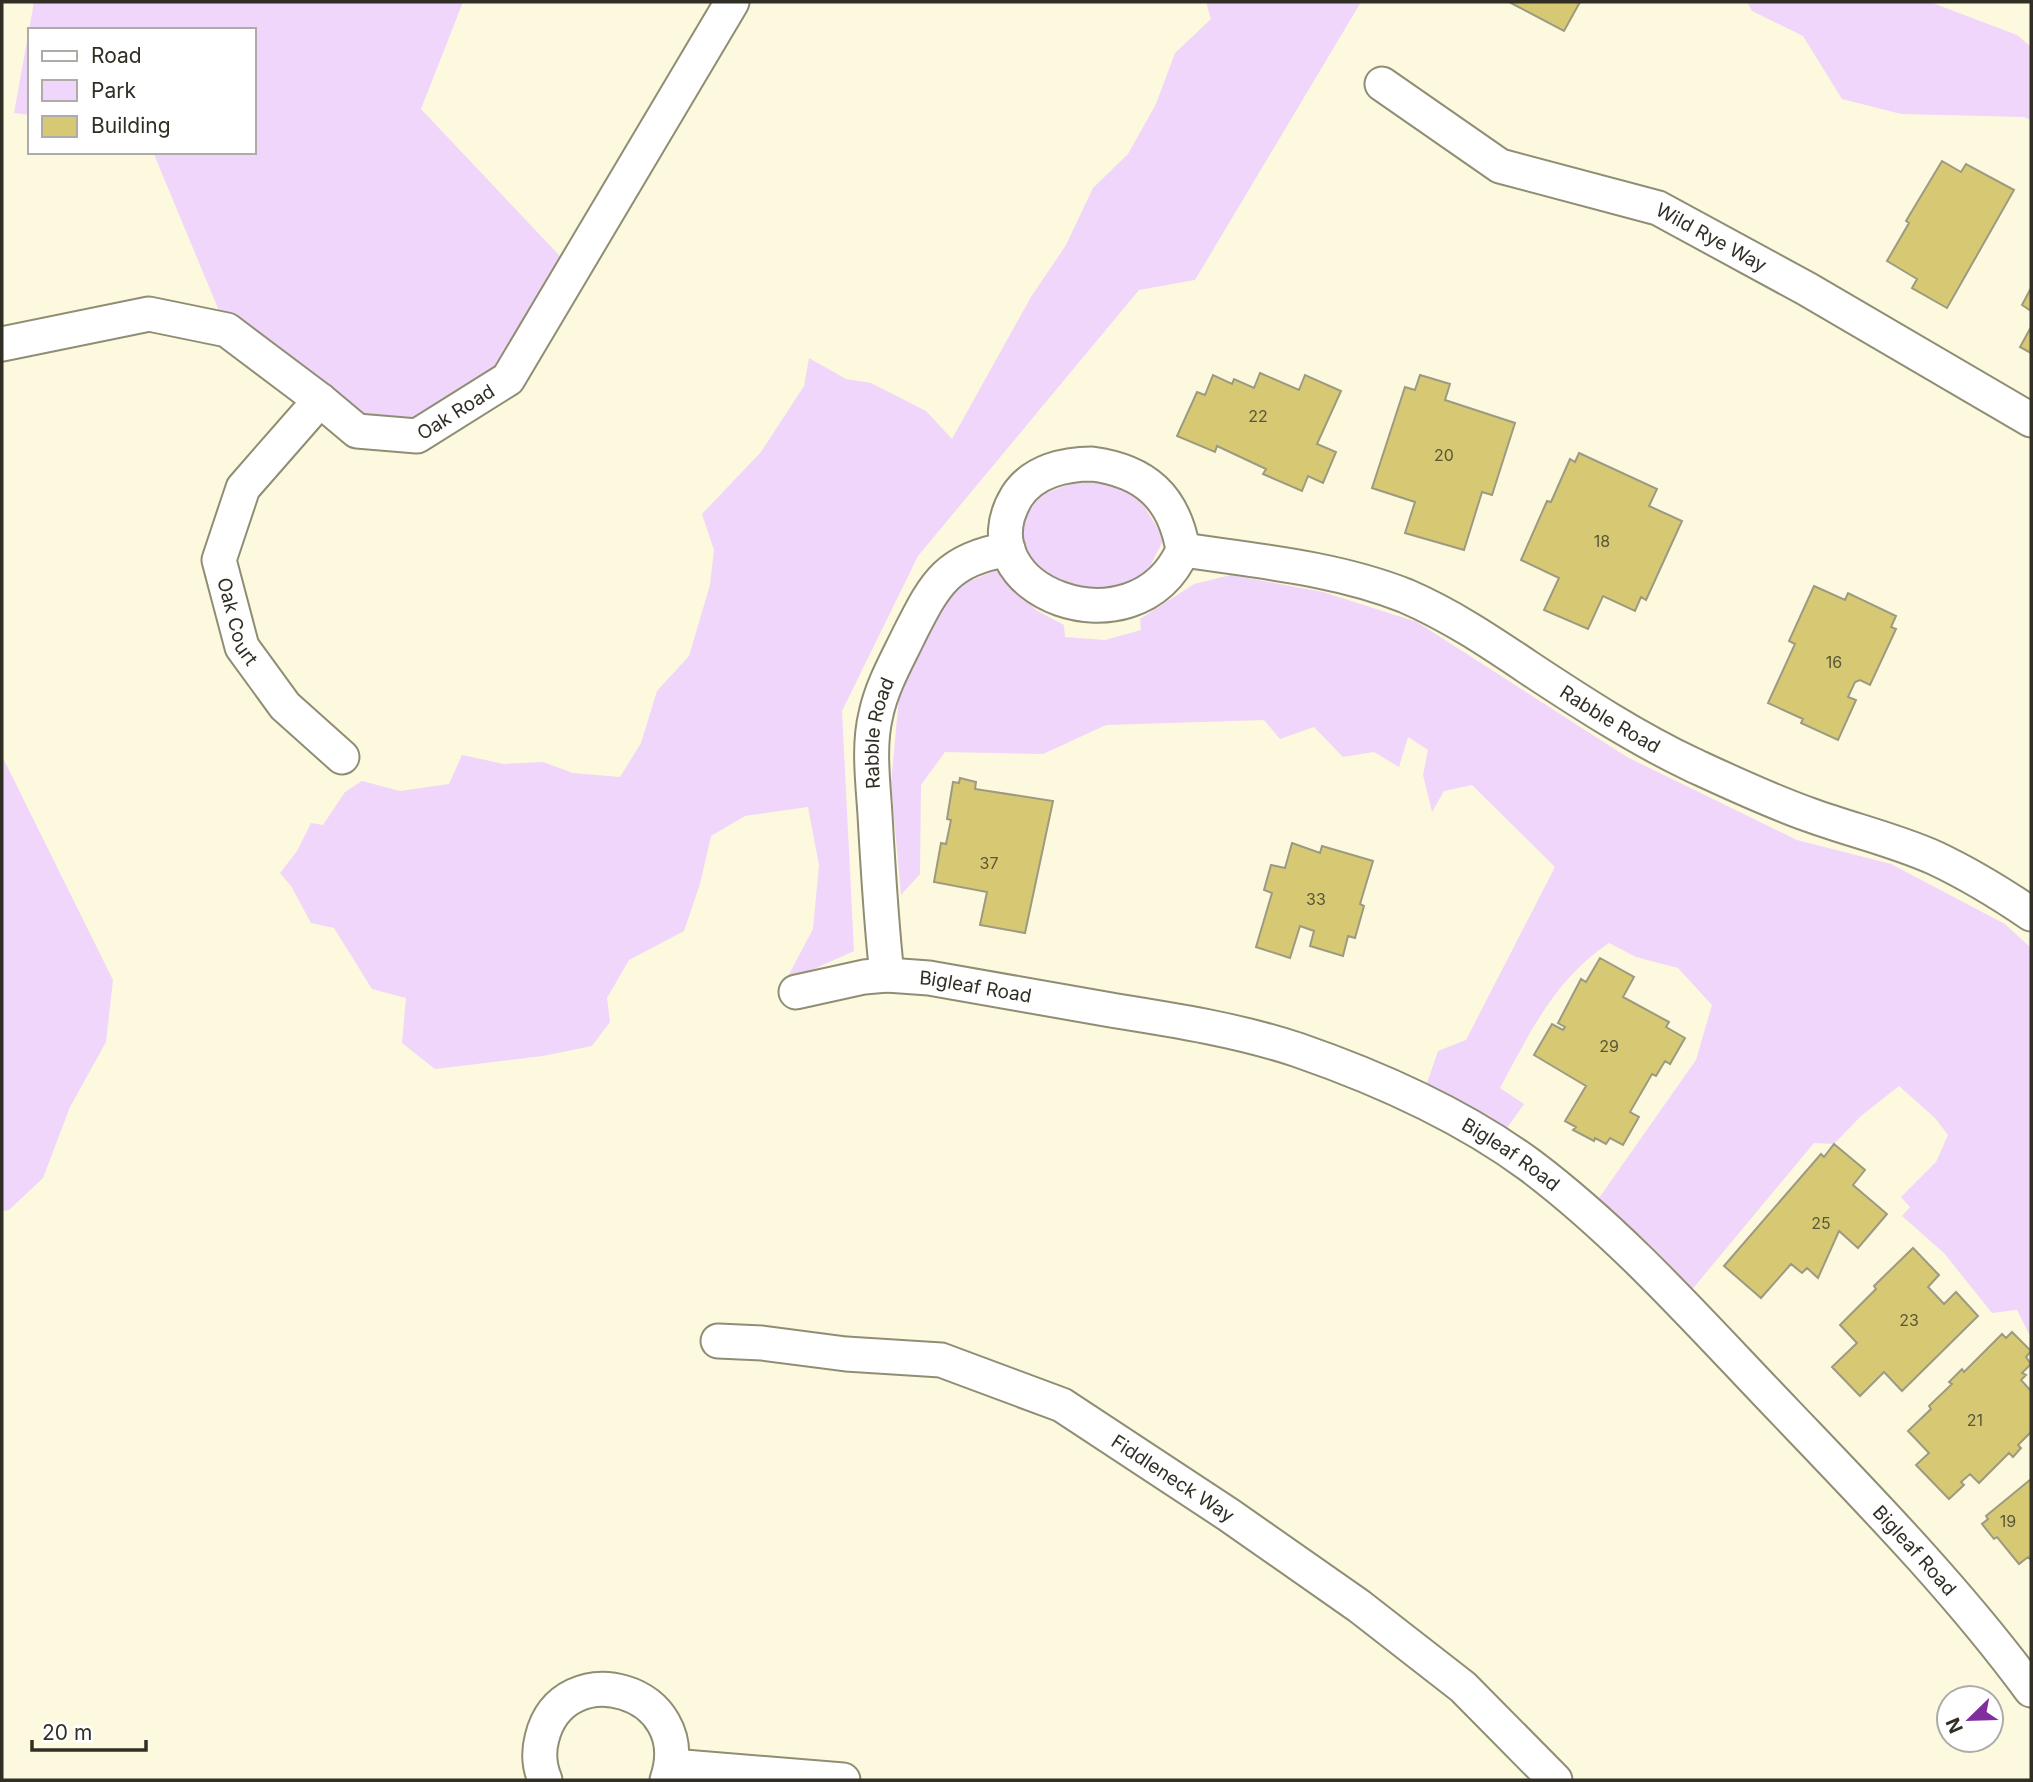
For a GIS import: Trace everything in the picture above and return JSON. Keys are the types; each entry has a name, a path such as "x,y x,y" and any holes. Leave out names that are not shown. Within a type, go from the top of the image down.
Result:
{"street":[{"name":"Oak Road","path":"2,344 149,314 227,330 357,431 417,436 508,379 732,2"},
{"name":"Wild Rye Way","path":"1382,84 1500,166 1658,208 1807,289 2031,420"},
{"name":"Oak Court","path":"320,400 243,488 219,560 242,647 285,706 342,757"},
{"path":"1092,464 1127,471 1148,483 1177,523 1183,550 1170,575 1160,584 1127,601 1106,606 1083,605 1047,594 1026,577 1008,549 1008,516 1021,490 1032,480 1055,468 1092,464"},
{"name":"Rabble Road","path":"887,975 874,793 873,732 878,705 900,654 935,588 960,564 1008,549"},
{"name":"Rabble Road","path":"1183,550 1352,578 1405,596 1458,621 1601,714 1671,754 1812,816 1880,837 1934,858 1988,886 2031,914"},
{"name":"Bigleaf Road","path":"796,992 887,975 929,978 1132,1013 1296,1049 1385,1085 1485,1135 1529,1165 1575,1202 1635,1256 1927,1563 2031,1690"},
{"name":"Fiddleneck Way","path":"718,1341 941,1360 1062,1405 1230,1515 1359,1606 1463,1687 1555,1780"},
{"path":"545,1780 541,1771 539,1749 544,1728 556,1710 572,1697 592,1689 614,1689 635,1695 652,1707 665,1724 672,1744 669,1773 843,1780"}],"green space":[{"path":"34,2 463,2 421,109 573,270 508,379 417,436 357,431 227,330 154,154 256,154 256,28 29,28"},
{"path":"1206,2 1361,2 1195,280 1139,290 918,556 842,711 854,951 785,982 813,929 819,865 808,807 745,816 711,836 700,884 684,931 629,960 607,998 610,1022 592,1046 543,1056 435,1069 402,1043 406,998 372,989 334,928 311,923 291,886 280,873 297,851 311,823 323,825 345,792 362,781 400,791 449,784 462,755 504,764 543,762 573,773 620,777 641,743 657,691 689,656 710,585 714,550 702,514 761,452 804,386 809,358 846,379 871,383 926,411 952,439 1031,297 1066,245 1093,188 1128,154 1156,104 1175,53 1211,19"},
{"path":"1747,2 1930,2 2017,35 2031,47 2031,120 2024,117 1901,114 1842,99 1803,36 1752,11"},
{"path":"28,35 28,115 14,113"},
{"path":"1082,479 1118,485 1141,501 1164,539 1146,574 1111,591 1062,586 1028,559 1019,526 1041,495"},
{"path":"998,570 1036,610 1064,625 1065,637 1105,640 1141,630 1140,619 1194,584 1231,575 1323,592 1417,622 1627,757 1797,840 1891,864 2005,924 2031,948 2031,1338 2017,1310 1992,1313 1944,1253 1902,1216 1910,1207 1901,1197 1936,1162 1948,1135 1935,1118 1899,1086 1861,1116 1834,1144 1814,1143 1690,1292 1599,1198 1696,1060 1712,1005 1678,968 1636,957 1609,943 1573,973 1546,1008 1500,1088 1524,1104 1505,1131 1426,1086 1438,1051 1466,1040 1555,867 1472,785 1444,791 1432,812 1423,775 1428,750 1408,737 1399,767 1374,752 1343,757 1314,727 1280,739 1264,720 1106,725 1043,754 945,752 921,785 920,874 901,895 891,783 899,697 929,627 959,585"},
{"path":"2,756 113,980 106,1042 70,1107 43,1178 9,1210 2,1211"}],"building":[{"path":"1509,2 1580,2 1564,31"},
{"path":"1942,161 1961,172 1966,164 2014,190 1947,308 1912,288 1917,279 1887,261 1909,223 1906,221"},
{"path":"2031,288 2031,311 2022,305"},
{"path":"2031,327 2031,353 2020,347"},
{"path":"1260,373 1299,390 1305,375 1341,391 1317,444 1336,452 1323,483 1308,476 1302,491 1263,474 1266,469 1217,446 1215,452 1177,436 1197,392 1205,395 1213,375 1232,384 1234,379 1254,388"},
{"path":"1420,375 1450,384 1445,400 1515,423 1492,495 1482,492 1464,550 1405,533 1415,502 1372,488 1405,387 1415,390"},
{"path":"1579,453 1657,489 1649,506 1682,521 1646,600 1641,597 1635,611 1603,596 1588,629 1544,610 1559,578 1521,560 1547,501 1551,502 1570,459 1575,462"},
{"path":"1814,586 1845,600 1848,593 1896,616 1891,627 1896,629 1870,685 1860,680 1855,682 1848,697 1856,700 1838,740 1801,723 1803,719 1768,703 1795,644 1789,641"},
{"path":"960,778 976,782 975,789 1053,801 1025,933 980,925 987,892 934,882 941,843 946,844 951,820 947,819 953,782 959,783"},
{"path":"1292,843 1320,853 1322,846 1373,861 1360,904 1364,906 1355,938 1348,936 1343,956 1310,946 1314,931 1300,926 1290,958 1256,947 1272,893 1264,890 1271,865 1285,868"},
{"path":"1600,958 1634,977 1623,997 1669,1022 1666,1027 1685,1038 1670,1064 1665,1061 1656,1076 1652,1074 1630,1112 1639,1117 1623,1145 1610,1138 1606,1144 1595,1138 1594,1141 1573,1130 1576,1127 1565,1121 1586,1086 1534,1055 1552,1024 1563,1030 1565,1027 1558,1023 1581,979 1586,982"},
{"path":"1834,1144 1865,1170 1853,1185 1887,1214 1858,1248 1839,1231 1818,1278 1807,1268 1802,1273 1791,1264 1761,1298 1724,1266 1821,1154 1824,1157"},
{"path":"1913,1248 1939,1275 1928,1287 1944,1304 1956,1292 1978,1316 1902,1391 1884,1372 1860,1396 1832,1367 1857,1343 1840,1325 1876,1289 1874,1286"},
{"path":"2012,1332 2031,1351 2026,1357 2031,1364 2022,1373 2026,1375 2021,1380 2031,1391 2031,1432 2018,1445 2021,1448 2013,1457 2009,1453 1979,1483 1970,1474 1961,1482 1964,1485 1949,1499 1916,1465 1929,1453 1908,1431 1931,1409 1929,1406 1952,1384 1949,1382 1962,1369 1964,1372 2002,1334 2006,1338"},
{"path":"2031,1479 2031,1560 2028,1557 2019,1564 1997,1537 1994,1539 1982,1524 1988,1519 1986,1516"}]}
